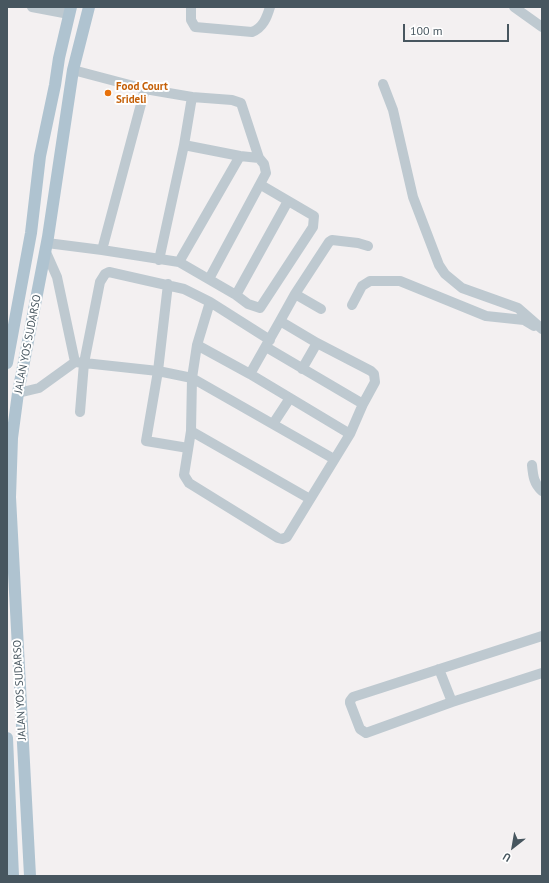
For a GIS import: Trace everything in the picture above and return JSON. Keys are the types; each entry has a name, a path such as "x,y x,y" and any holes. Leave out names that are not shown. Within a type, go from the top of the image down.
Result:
{"main road":[{"name":"JALAN YOS SUDARSO","path":"30,876 10,535 10,446 18,392 46,247 70,89 89,7"},
{"name":"JALAN YOS SUDARSO","path":"7,363 32,233 40,156 70,10"},
{"path":"67,27 84,31"},
{"path":"55,85 70,89"},
{"name":"JALAN YOS SUDARSO","path":"7,738 13,876"}],"street":[{"path":"32,7 70,10"},
{"path":"191,7 191,20 195,27 252,32 258,30 261,26 270,7"},
{"path":"514,7 542,27"},
{"path":"74,70 145,89 192,97 232,100 241,103 259,158 264,164 266,173 261,185 209,279"},
{"path":"383,84 393,110 413,197 439,265 445,274 462,288 518,308 542,330"},
{"path":"102,250 145,89"},
{"path":"159,260 184,144 192,97"},
{"path":"184,144 240,156 259,158"},
{"path":"180,262 240,156"},
{"path":"80,362 57,277 46,247 102,250 159,260 180,262 236,295 248,304 260,308 313,227 314,216 261,185"},
{"path":"236,295 288,201"},
{"path":"250,374 295,294 329,242 332,240 358,243 368,246"},
{"path":"80,412 80,362 100,282 105,274 109,272 168,284 184,289 210,302 302,370 362,404"},
{"path":"352,304 362,286 370,281 400,281 486,316 524,320 542,330"},
{"path":"168,284 158,371 146,441 188,448"},
{"path":"295,294 321,309"},
{"path":"210,302 196,345 192,378 191,432 184,475 189,483 278,538 282,539 287,537 350,434 362,404 375,382 374,374 371,371 317,343 280,321"},
{"path":"302,370 317,343"},
{"path":"196,345 250,374 350,434"},
{"path":"18,392 39,388 80,362 158,371 192,378 334,459"},
{"path":"273,424 290,398"},
{"path":"191,432 310,499"},
{"path":"532,465 533,477 536,485 542,491"},
{"path":"542,636 353,697 350,704 360,729 366,733 452,702 542,673"},
{"path":"439,669 452,702"}],"place":[{"name":"Food Court Srideli","path":"108,93"}]}
